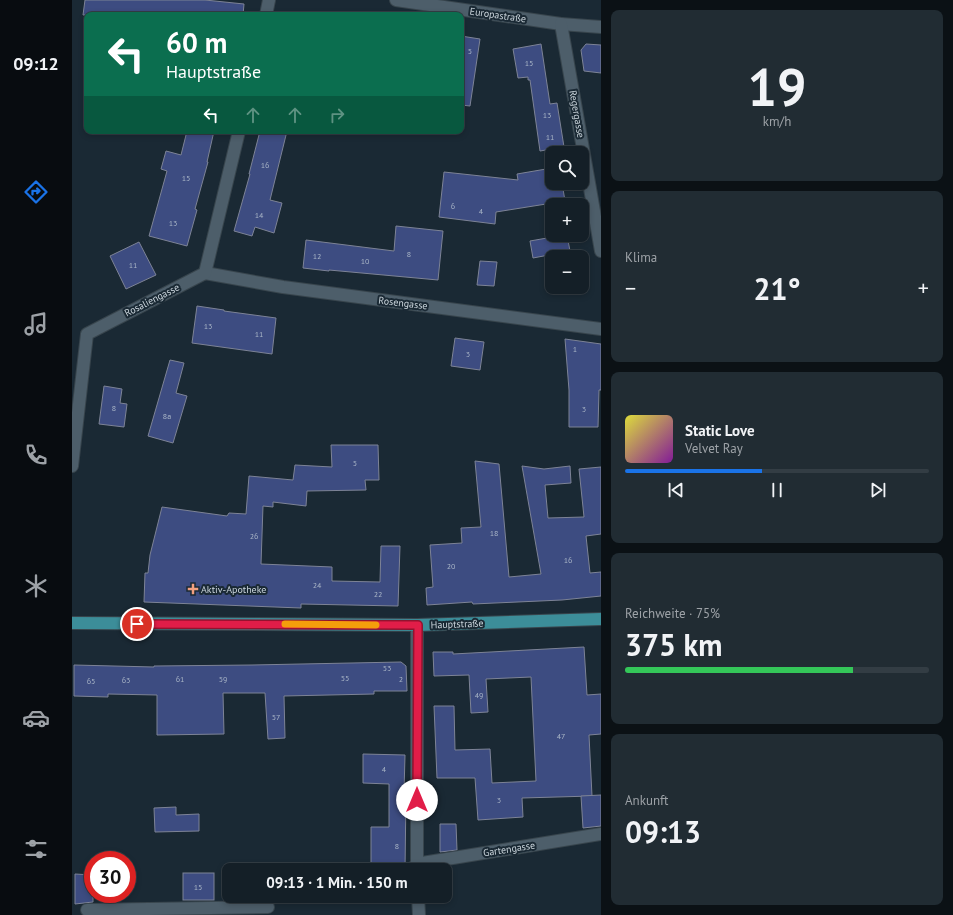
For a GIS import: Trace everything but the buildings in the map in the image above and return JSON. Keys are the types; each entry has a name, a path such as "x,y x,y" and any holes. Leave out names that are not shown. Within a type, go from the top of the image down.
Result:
{"main road":[{"name":"Hauptstraße","path":"72,622 418,625 601,619"}],"street":[{"path":"267,12 270,0"},
{"name":"Europastraße","path":"396,0 561,24 601,27"},
{"name":"Regergasse","path":"561,24 601,251"},
{"path":"205,273 238,134"},
{"name":"Rosengasse","path":"205,273 283,287 601,329"},
{"name":"Rosaliengasse","path":"72,466 87,334 205,273"},
{"path":"416,863 418,625"},
{"name":"Gartengasse","path":"438,863 601,834"},
{"path":"418,903 418,915"},
{"path":"87,910 179,912 268,907"}],"slow traffic":[{"path":"285,624 376,625"}],"place":[{"name":"Aktiv-Apotheke","path":"193,589"}],"route":[{"path":"137,624 418,625 417,800"}]}
